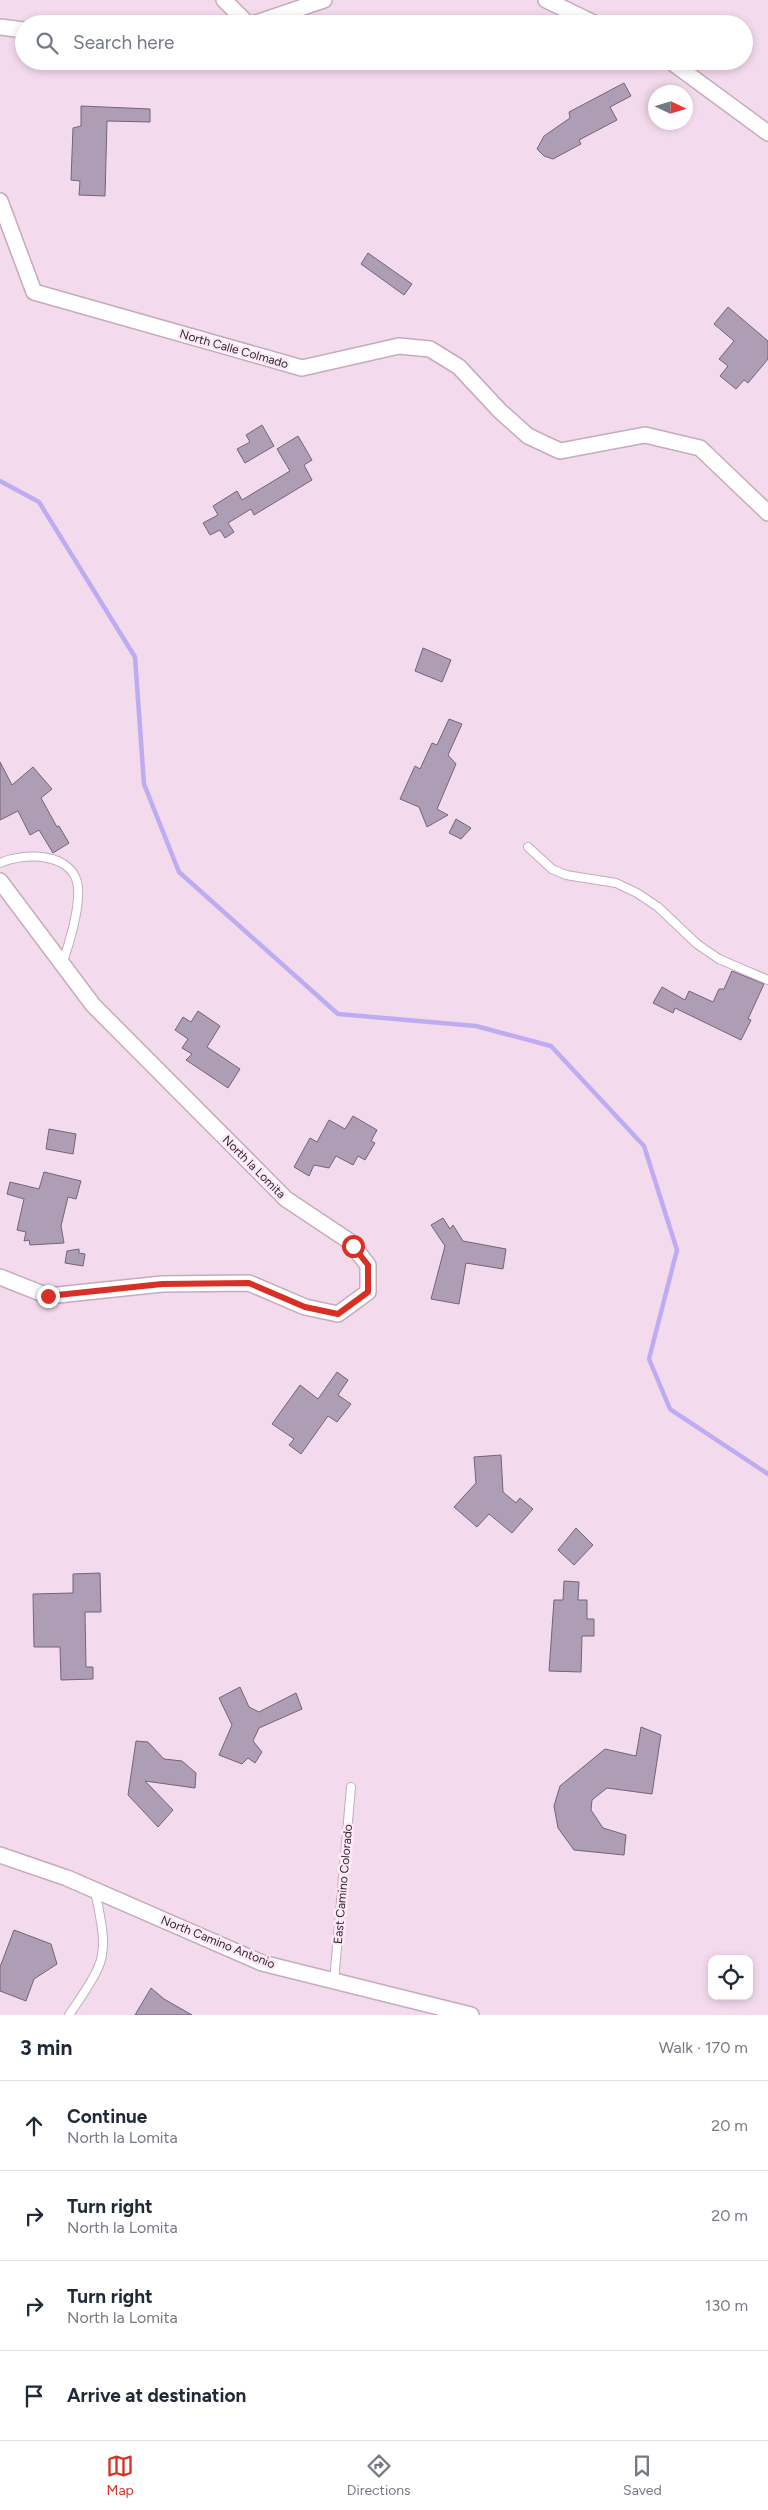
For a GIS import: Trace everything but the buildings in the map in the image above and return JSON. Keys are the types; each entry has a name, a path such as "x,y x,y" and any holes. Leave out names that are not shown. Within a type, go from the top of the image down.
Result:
{"street":[{"path":"224,0 239,15"},
{"path":"280,15 324,0"},
{"path":"546,0 577,15"},
{"path":"0,27 15,29"},
{"path":"682,70 768,132"},
{"name":"North Calle Colmado","path":"0,201 34,292 302,368 399,346 430,349 459,367 500,411 528,436 560,451 645,435 700,448 768,513"},
{"name":"North la Lomita","path":"0,881 93,1005 286,1199 350,1241 368,1265 368,1292 338,1314 305,1307 249,1283 162,1284 48,1296 0,1276"},
{"name":"North Camino Antonio","path":"0,1855 67,1878 262,1963 472,2015"}],"lane":[{"path":"528,847 552,869 566,875 616,883 637,893 658,907 697,944 719,959 768,980"},
{"path":"0,863 22,856 42,856 59,862 71,871 78,887 70,941 62,964"},
{"name":"East Camino Colorado","path":"334,1981 351,1787"},
{"path":"69,2015 99,1968 102,1954 102,1928 95,1890"}],"waterway":[{"path":"0,481 39,502 135,657 144,784 179,872 338,1014 476,1026 551,1046 644,1146 677,1250 649,1359 670,1409 768,1474"}],"route":[{"path":"48,1296 162,1284 249,1283 305,1307 338,1314 368,1292 368,1265 353,1246"}]}
